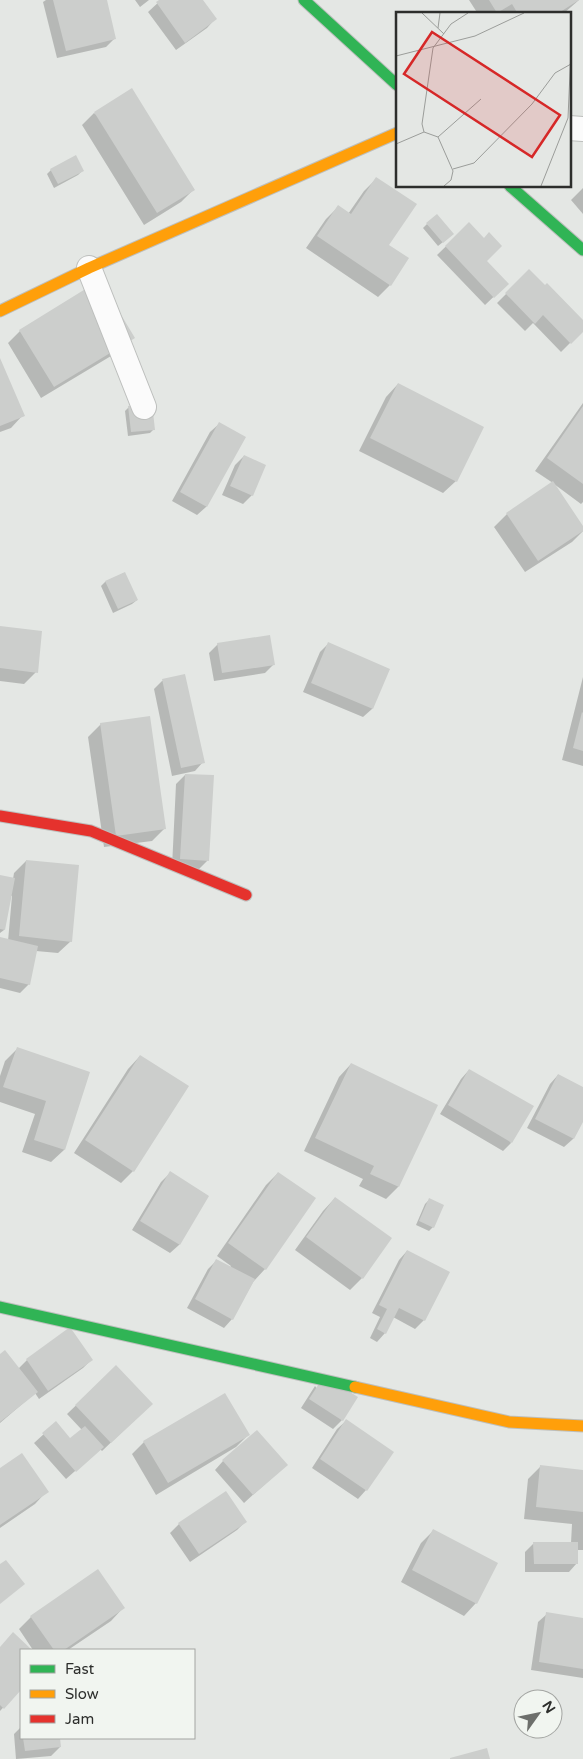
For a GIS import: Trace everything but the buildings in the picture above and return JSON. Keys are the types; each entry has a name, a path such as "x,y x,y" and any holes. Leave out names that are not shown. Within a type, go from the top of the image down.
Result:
{"street":[{"path":"304,0 396,84"},
{"path":"570,128 583,129"},
{"path":"0,311 89,268 396,132"},
{"path":"512,188 583,250"},
{"path":"89,268 144,407"},
{"path":"0,816 91,831 246,895"},
{"path":"0,1307 509,1422 583,1426"}],"traffic: fast":[{"path":"304,0 396,84"},
{"path":"512,188 583,250"},
{"path":"0,1307 355,1387"}],"traffic: slow":[{"path":"0,311 89,268 396,133"},
{"path":"355,1387 509,1422 583,1426"}],"traffic: jam":[{"path":"0,816 91,831 246,895"}]}
